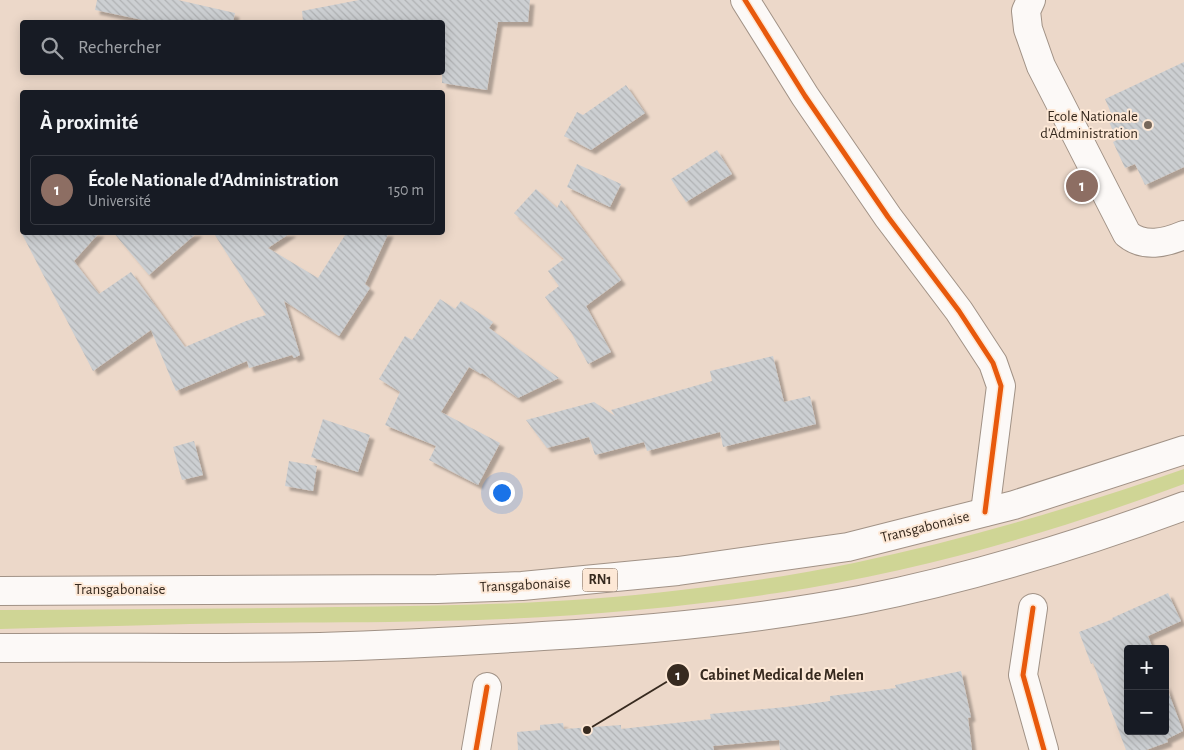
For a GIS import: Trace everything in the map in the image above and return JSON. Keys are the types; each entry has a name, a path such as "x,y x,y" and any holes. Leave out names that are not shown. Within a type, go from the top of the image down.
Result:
{"main road":[{"path":"745,0 805,96 888,217 959,312 993,363 1001,386 985,512"},
{"path":"1031,0 1026,11 1028,30 1041,66 1127,234 1135,240 1151,243 1171,240 1184,235"},
{"name":"Transgabonaise","path":"0,591 437,589 522,586 678,571 848,547 1014,505 1184,450"},
{"path":"0,648 316,647 614,632 682,626 860,600 946,580 1032,557 1107,534 1184,506"},
{"path":"1033,608 1023,675 1044,750"},
{"path":"476,750 486,686"}],"green space":[{"path":"1184,469 1184,484 1084,519 983,549 881,574 734,599 606,613 477,620 221,623 0,629 0,610 467,605 638,595 724,585 833,567 938,544 1062,509"}],"building":[{"path":"97,0 178,0 235,13 233,20 142,20 95,10"},
{"path":"359,0 530,0 528,22 498,22 487,90 442,83 442,75 445,75 445,20 303,20 302,11"},
{"name":"Ecole Nationale d'Administration","path":"1184,62 1184,167 1145,185 1135,164 1125,168 1113,142 1117,140 1109,122 1114,120 1105,99"},
{"path":"626,85 645,113 591,150 564,136 577,112 583,115"},
{"path":"717,150 732,174 686,202 671,179"},
{"path":"577,164 621,184 610,207 567,187"},
{"path":"536,189 557,208 561,200 621,280 586,306 611,352 588,364 571,332 545,297 559,286 548,271 564,259 514,213"},
{"path":"23,235 97,235 74,261 99,294 131,272 185,347 246,321 266,315 215,235 288,235 268,248 318,278 345,235 388,235 365,284 370,288 339,336 284,301 300,355 294,358 292,355 249,368 247,361 176,391 151,330 93,371"},
{"path":"116,235 195,235 149,275"},
{"path":"440,299 455,309 461,301 493,322 489,328 559,378 518,398 482,373 469,367 441,412 500,443 478,485 429,460 436,446 385,425 400,392 379,379 405,336 412,340"},
{"path":"773,356 784,402 810,396 816,424 723,447 720,432 647,451 644,442 595,455 589,437 547,448 526,420 594,402 615,416 611,410 712,381 710,371"},
{"path":"323,419 370,435 358,472 311,457"},
{"path":"194,441 203,475 182,480 173,447"},
{"path":"289,461 317,466 313,491 285,486"},
{"path":"1168,593 1181,621 1148,636 1151,645 1124,645 1124,735 1169,735 1169,694 1183,731 1167,739 1168,742 1146,750 1126,750 1093,663 1091,664 1079,632"},
{"path":"961,671 971,717 968,718 972,750 780,750 779,740 713,746 714,750 518,750 517,732 540,730 540,725 563,723 564,729 621,725 621,729 711,719 710,714 830,701 830,696 896,688 895,685"}],"cycle path":[{"path":"745,0 805,96 888,217 959,311 993,363 1001,386 985,512"},
{"path":"1033,608 1023,675 1044,750"},
{"path":"476,750 487,687"}],"place":[{"name":"Ecole Nationale d'Administration","path":"1148,125"},
{"name":"École Nationale d'Administration","path":"1082,186"},
{"name":"Cabinet Medical de Melen","path":"587,730"}]}
